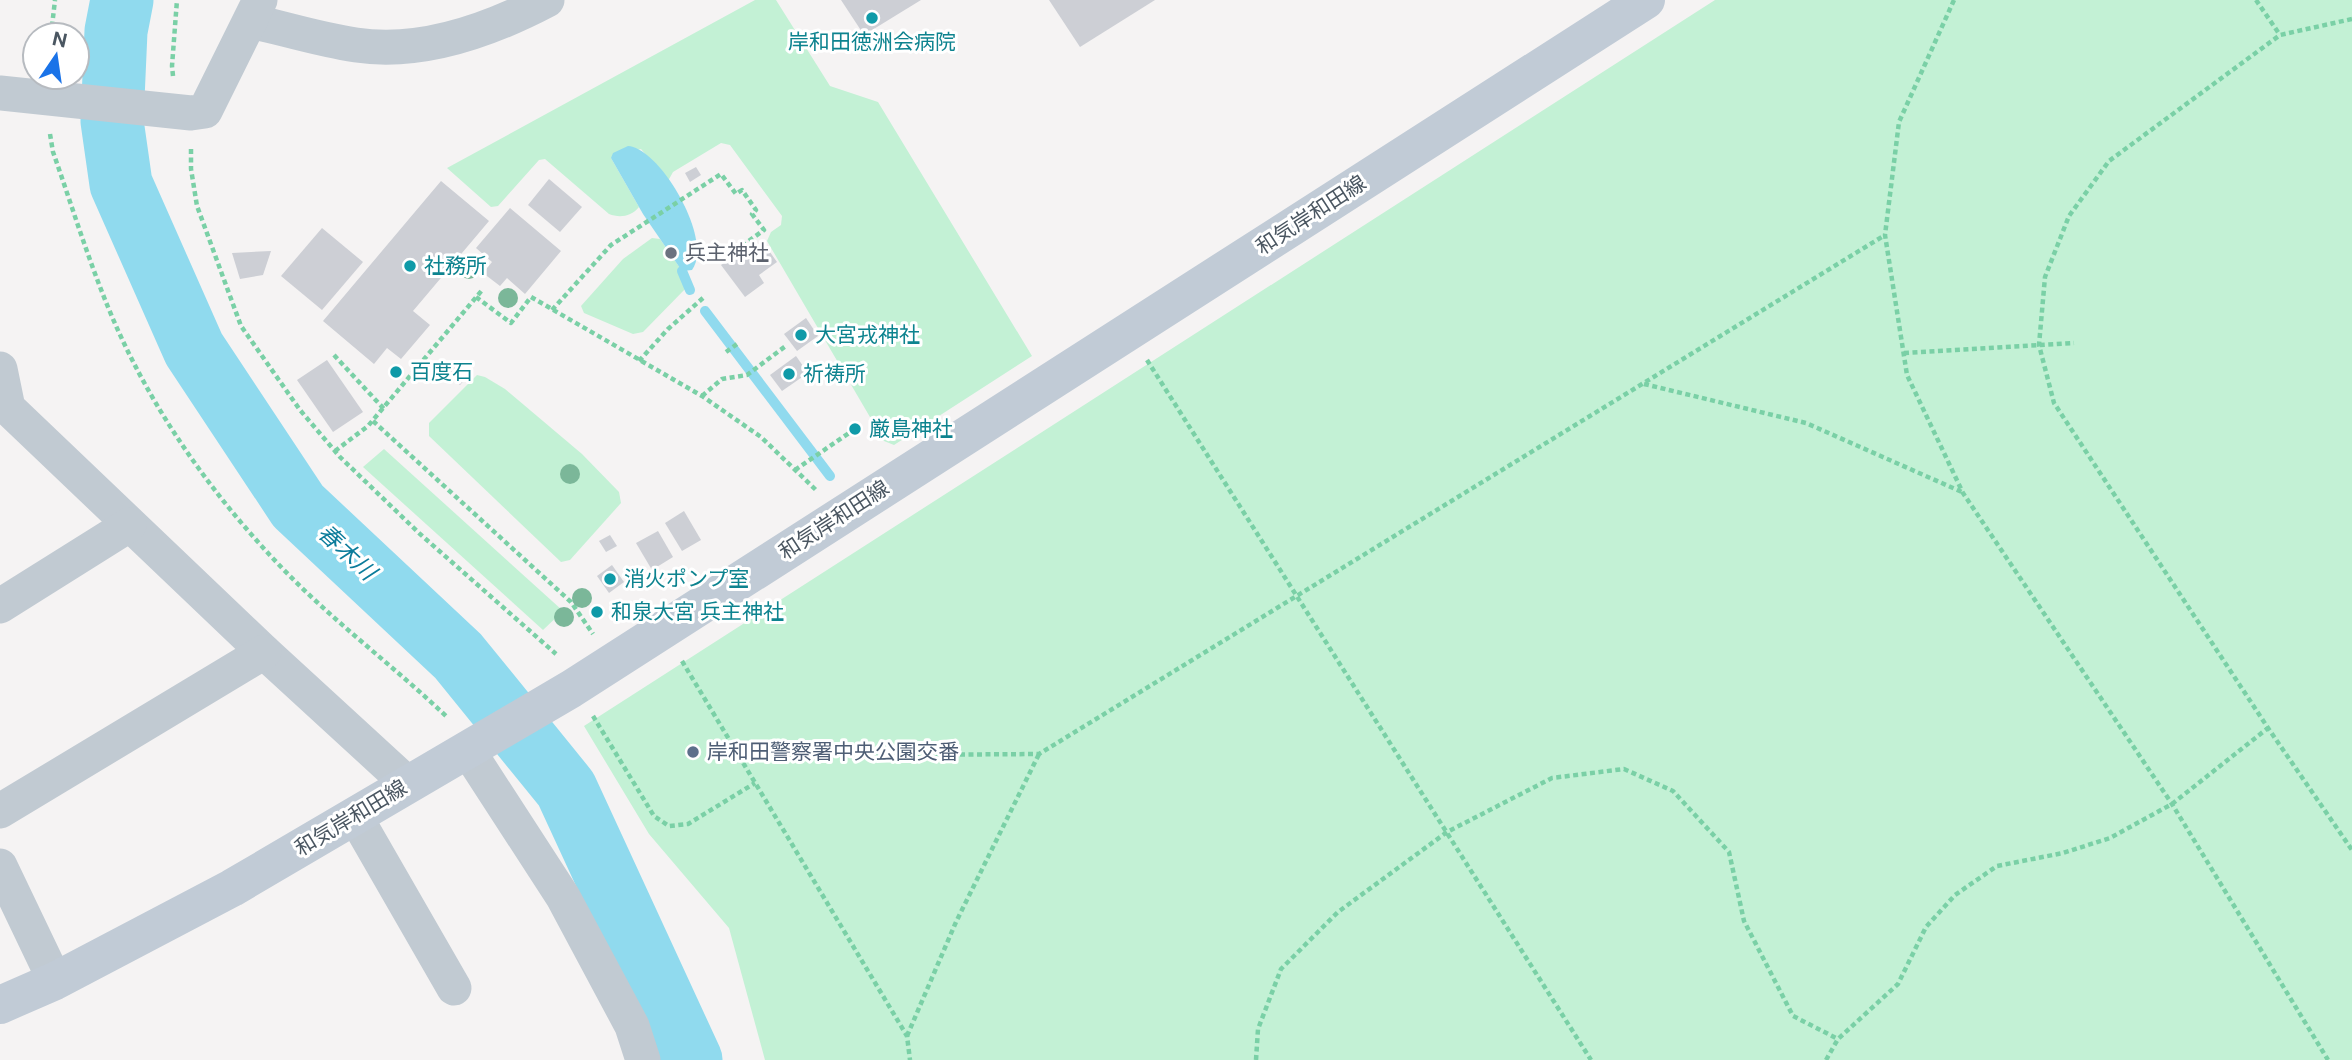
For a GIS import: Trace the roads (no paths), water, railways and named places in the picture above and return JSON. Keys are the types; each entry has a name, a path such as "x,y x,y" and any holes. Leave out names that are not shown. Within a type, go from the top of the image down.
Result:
{"main road":[{"name":"和気岸和田線","path":"0,1005 55,981 232,888 472,746 1646,0"}],"street":[{"path":"0,93 177,111 205,111 255,11 357,46 397,46 432,44 504,10 547,0"},
{"path":"0,369 4,410 408,784"},
{"path":"0,606 129,525"},
{"path":"0,811 264,652"},
{"path":"472,746 564,897 632,1026 643,1060"},
{"path":"355,816 454,988"},
{"path":"0,866 55,981"}],"water":[{"path":"628,146 641,151 655,162 680,198 696,238 697,256 692,270 682,271 643,214 611,158 613,153"}],"waterway":[{"name":"春木川","path":"122,0 116,31 112,121 121,184 194,349 298,506 458,656 566,789 691,1060"},
{"path":"682,271 690,290"},
{"path":"705,311 830,476"}],"place":[{"name":"岸和田徳洲会病院","path":"872,18"},
{"name":"兵主神社","path":"671,253"},
{"name":"社務所","path":"410,266"},
{"name":"大宮戎神社","path":"801,335"},
{"name":"百度石","path":"396,372"},
{"name":"祈祷所","path":"789,374"},
{"name":"厳島神社","path":"855,429"},
{"name":"消火ポンプ室","path":"610,579"},
{"name":"和泉大宮 兵主神社","path":"597,612"},
{"name":"岸和田警察署中央公園交番","path":"693,752"}]}
